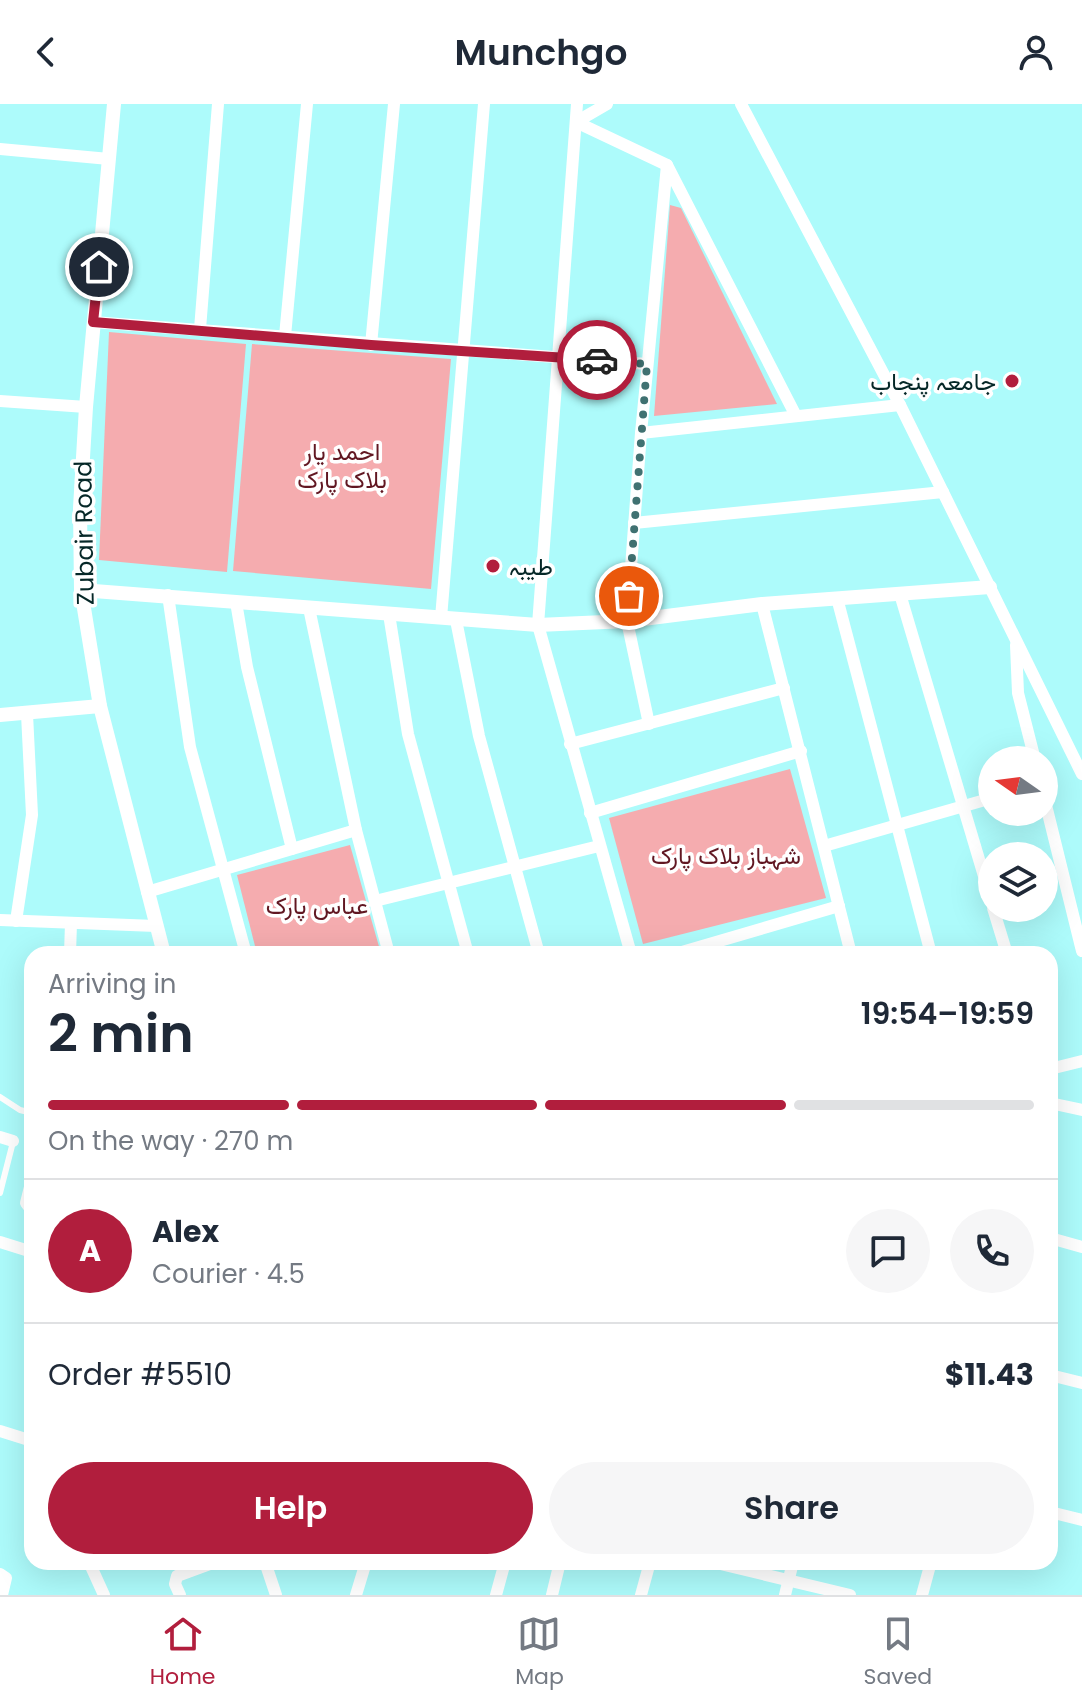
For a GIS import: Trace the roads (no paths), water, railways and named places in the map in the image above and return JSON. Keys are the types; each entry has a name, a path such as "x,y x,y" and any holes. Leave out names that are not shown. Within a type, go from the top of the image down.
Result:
{"street":[{"name":"Zubair Road","path":"114,104 86,407 80,508 81,590 100,706 162,946"},
{"path":"200,329 218,104"},
{"path":"285,336 307,104"},
{"path":"371,345 394,104"},
{"path":"484,104 464,350 448,619 537,946"},
{"path":"577,104 538,625 629,946"},
{"path":"576,122 607,104"},
{"path":"741,104 900,405 1082,774"},
{"path":"576,122 667,165 796,416"},
{"path":"0,149 109,159"},
{"path":"649,724 627,621 647,364 667,165"},
{"path":"93,322 647,364"},
{"path":"0,401 86,407"},
{"path":"641,433 900,405"},
{"path":"634,523 943,492"},
{"path":"81,590 538,625 627,621 762,604 990,587"},
{"path":"900,594 978,856"},
{"path":"168,595 190,747 244,946"},
{"path":"837,598 929,946"},
{"path":"236,602 247,667 292,849"},
{"path":"762,604 849,946"},
{"path":"309,608 356,830 387,946"},
{"path":"389,614 408,734 466,946"},
{"path":"1016,638 1018,693 1031,746"},
{"path":"570,744 784,688"},
{"path":"0,715 100,706"},
{"path":"16,921 32,815 27,714"},
{"path":"590,813 801,751"},
{"path":"824,846 978,802"},
{"path":"1051,826 1082,951"},
{"path":"147,892 356,830"},
{"path":"375,901 599,846"},
{"path":"702,946 839,906"},
{"path":"0,920 156,926"},
{"path":"998,922 1005,946"},
{"path":"70,946 71,923"},
{"path":"1058,1067 1082,1061"},
{"path":"1058,1105 1082,1110"},
{"path":"1058,1240 1082,1247"},
{"path":"0,1242 24,1250"},
{"path":"1058,1377 1082,1383"},
{"path":"0,1431 24,1438"},
{"path":"1058,1514 1082,1520"},
{"path":"93,1570 104,1595"},
{"path":"180,1595 175,1584 177,1576 193,1570"},
{"path":"268,1570 276,1595"},
{"path":"356,1595 364,1570"},
{"path":"496,1595 503,1570"},
{"path":"552,1595 558,1570"},
{"path":"641,1595 648,1570"},
{"path":"746,1570 850,1595"},
{"path":"785,1595 791,1570"},
{"path":"922,1595 929,1570"},
{"path":"0,1574 6,1578 2,1595"}],"lane":[{"path":"0,1097 24,1111"},
{"path":"0,1193 6,1139"}],"place":[{"name":"جامعہ پنجاب","path":"1012,381"},
{"name":"طیبہ","path":"493,566"}],"park label":[{"name":"احمد یار بلاک پارک","path":"342,465"},
{"name":"شہباز بلاک پارک","path":"726,855"},
{"name":"عباس پارک","path":"317,905"}]}
